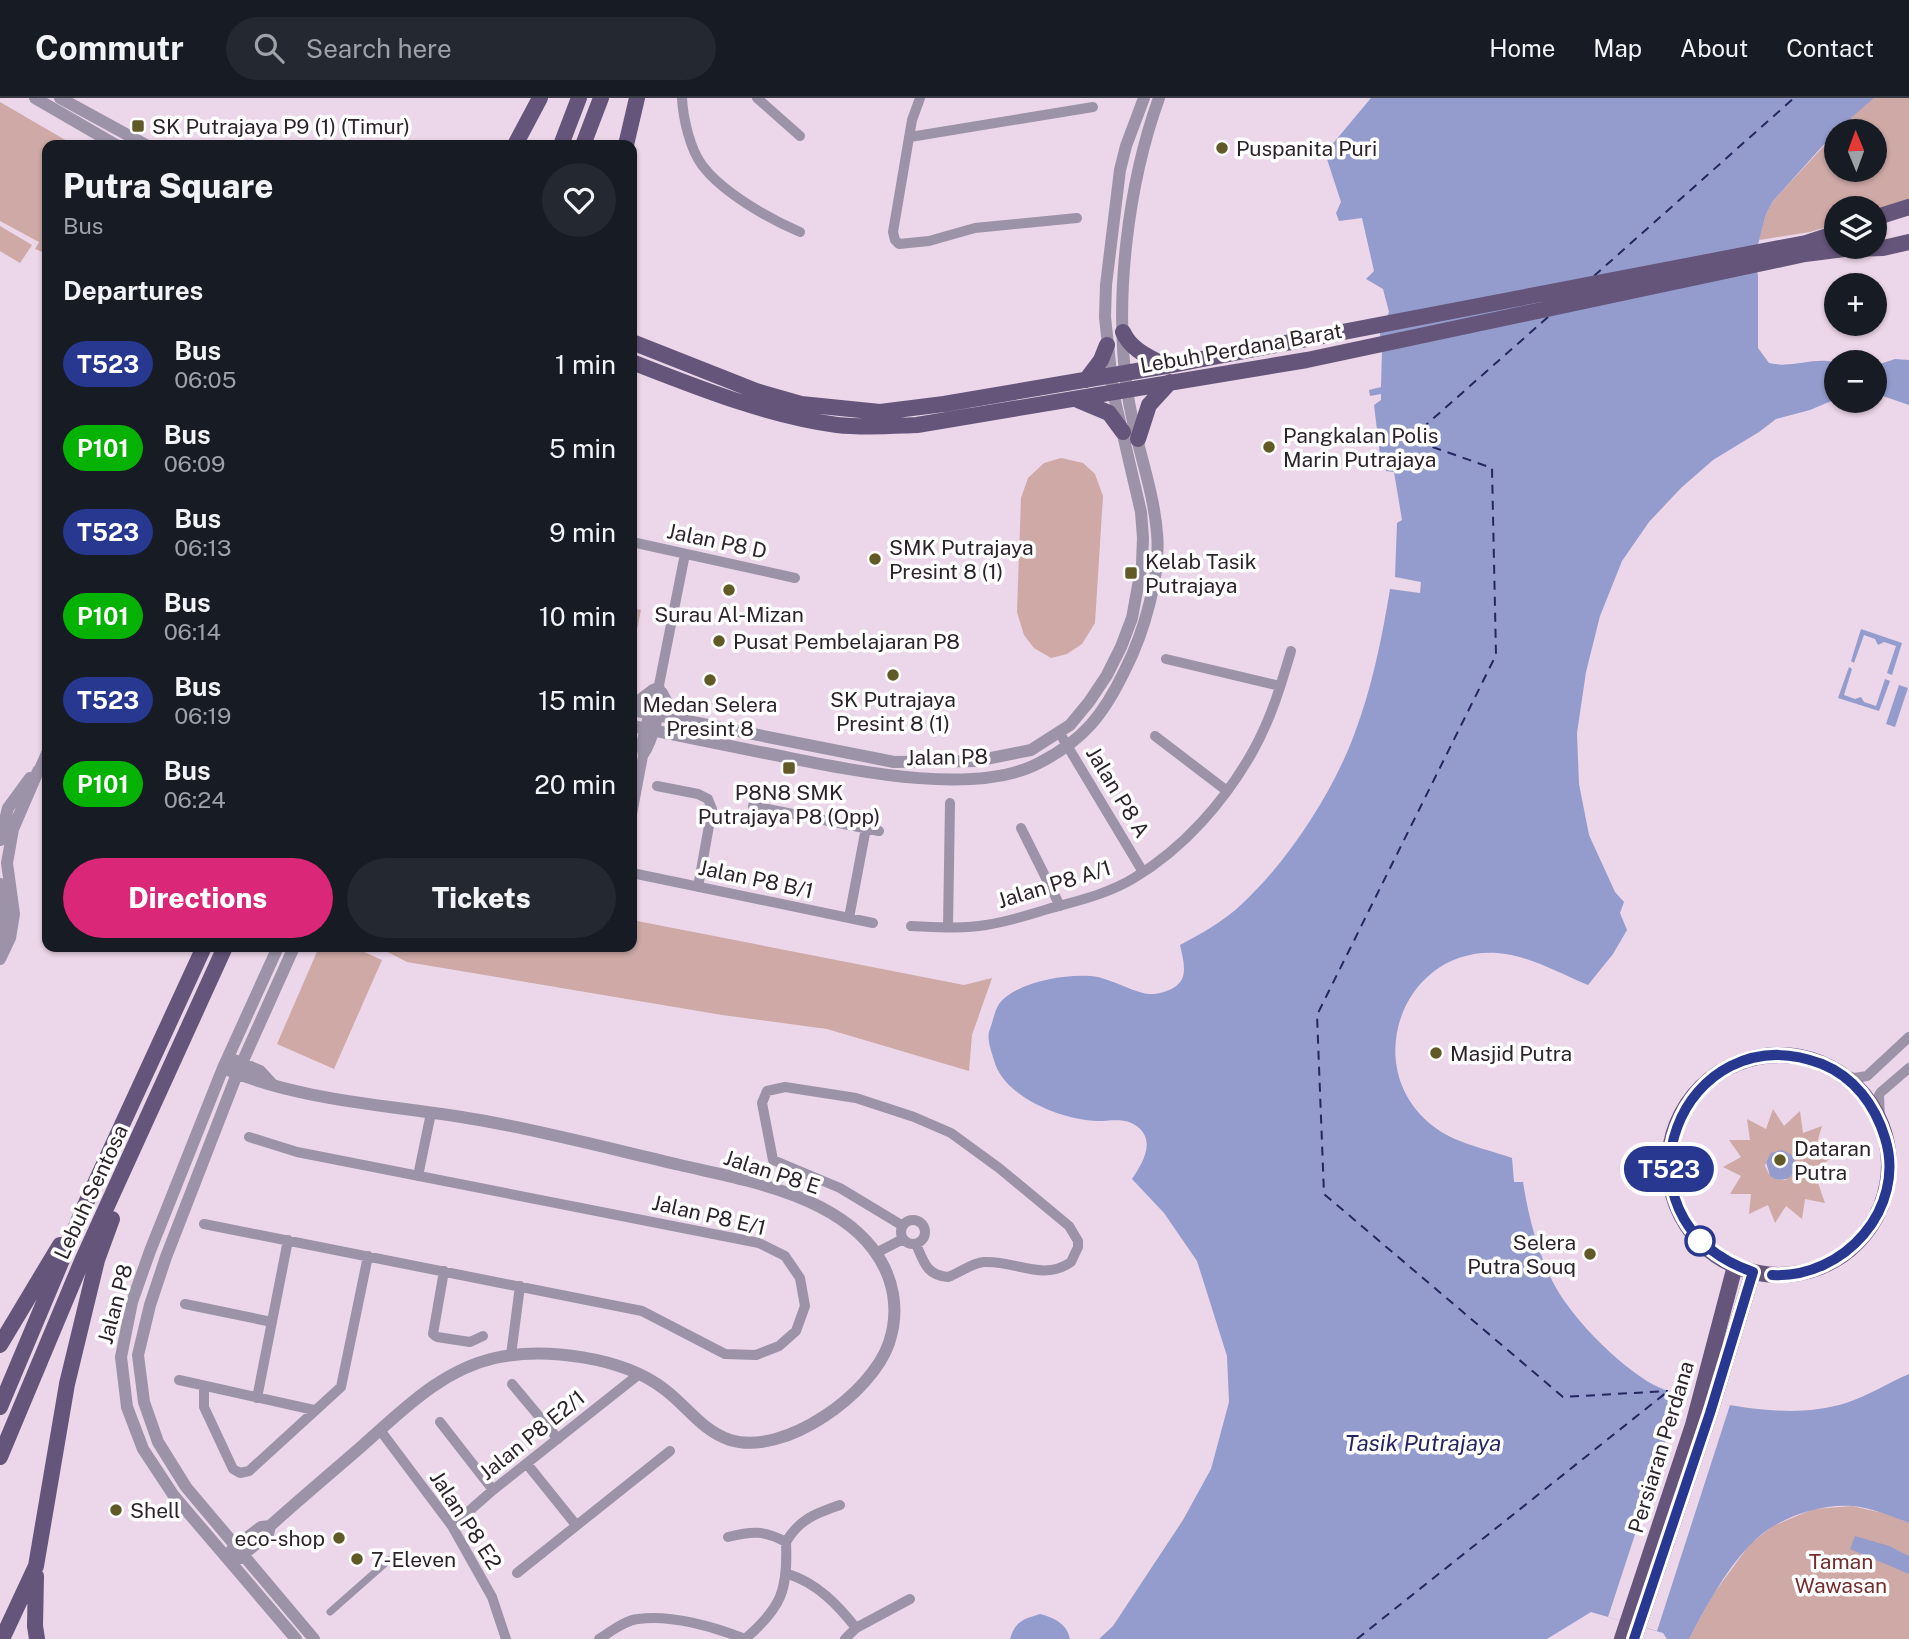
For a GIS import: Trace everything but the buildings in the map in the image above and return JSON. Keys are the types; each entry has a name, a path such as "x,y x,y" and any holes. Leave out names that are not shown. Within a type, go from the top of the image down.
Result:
{"main road":[{"path":"518,140 540,98"},
{"path":"563,140 579,98"},
{"path":"585,140 601,98"},
{"path":"627,140 637,98"},
{"path":"1887,216 1909,207"},
{"path":"1887,219 1909,215"},
{"name":"Lebuh Perdana Barat","path":"637,364 677,380 794,416 836,425 931,423 1076,399 1119,382 1334,354 1805,248 1824,239"},
{"path":"1887,242 1906,240"},
{"name":"Lebuh Perdana Barat","path":"1887,247 1906,240"},
{"name":"Lebuh Perdana Barat","path":"1168,374 1330,334 1805,248 1824,248"},
{"path":"1076,399 1109,413 1131,436 1168,374 1137,350 1123,332"},
{"name":"Lebuh Perdana Barat","path":"637,344 756,391 801,404 842,410 880,412 1086,380 1119,382"},
{"path":"1086,380 1101,360 1107,345"},
{"path":"637,370 677,380"},
{"name":"Lebuh Sentosa","path":"0,1407 86,1203 202,952"},
{"name":"Lebuh Sentosa","path":"0,1457 82,1261 223,952"},
{"path":"1765,1056 1798,1057 1814,1061 1838,1073 1862,1093 1880,1120 1888,1147 1888,1186 1882,1205 1864,1235 1842,1255 1806,1272 1777,1275 1735,1266 1705,1246 1688,1226 1676,1203 1671,1186 1670,1152 1672,1138 1683,1111 1711,1079 1729,1068 1765,1056"},
{"path":"37,1639 34,1626 36,1566 66,1384 97,1260 149,1118"},
{"path":"0,1345 86,1203"},
{"name":"Persiaran Perdana","path":"1634,1639 1710,1389 1735,1266"},
{"name":"Persiaran Perdana","path":"1622,1639 1753,1272"},
{"path":"2,1639 36,1566"}],"street":[{"path":"75,98 85,112"},
{"path":"682,98 688,131 700,162 713,178 773,220 800,232"},
{"path":"757,98 800,136"},
{"path":"920,98 912,120 893,232 895,240 905,245 975,228 1077,218"},
{"path":"1119,382 1107,345 1105,285 1120,170 1144,98"},
{"path":"1119,382 1123,290 1134,189 1137,170 1159,98"},
{"path":"49,101 85,112 137,140"},
{"path":"49,101 108,140"},
{"path":"910,137 1093,107"},
{"name":"Jalan P8","path":"637,710 652,715 894,762 976,761 1003,757 1031,750 1059,732 1070,724 1107,675 1121,647 1132,618 1142,565 1141,512 1131,436 1119,382"},
{"name":"Jalan P8","path":"643,728 893,776 978,779 1009,774 1038,764 1082,736 1101,713 1129,663 1145,621 1156,566 1158,538 1155,510 1131,436"},
{"name":"Jalan P8 D","path":"637,543 795,578"},
{"path":"637,788 643,756 650,746 643,728 652,715 685,554"},
{"name":"Jalan P8 A/1","path":"911,926 986,925 1060,906 1132,879 1167,855 1198,826 1227,791 1254,750 1273,708 1291,651"},
{"path":"1166,659 1280,686"},
{"path":"637,704 658,689"},
{"path":"658,689 677,720"},
{"name":"Jalan P8 A","path":"1059,732 1143,872"},
{"path":"1155,736 1227,791"},
{"path":"0,840 10,805 25,783 38,771 42,762"},
{"path":"657,786 698,794 708,799 712,809 698,887"},
{"path":"948,927 950,803"},
{"path":"0,959 13,928 8,863 13,829 10,805"},
{"path":"753,806 879,831"},
{"path":"849,918 866,828"},
{"path":"1021,828 1060,906"},
{"name":"Jalan P8 B/1","path":"637,874 873,923"},
{"path":"0,884 4,920 0,939"},
{"name":"Jalan P8","path":"276,952 226,1063 149,1251 132,1302 121,1357 127,1407 142,1448 174,1496 296,1639"},
{"name":"Jalan P8","path":"292,952 239,1068 166,1256 138,1355 144,1402 158,1442 186,1486 314,1639"},
{"path":"1838,1073 1855,1078 1867,1076 1909,1037"},
{"name":"Jalan P8 E","path":"226,1063 239,1068 256,1082 337,1098 488,1121 710,1172 792,1195 825,1209 863,1237 888,1274 894,1301 893,1332 887,1350 878,1366 853,1394 808,1425 790,1434 768,1440 748,1443 733,1441 716,1434 696,1421 662,1387 606,1363 580,1357 547,1353 510,1355 455,1371 380,1430 270,1526 268,1534 229,1559"},
{"path":"1880,1120 1881,1092 1909,1068"},
{"path":"903,1226 840,1188 773,1160 762,1103 767,1091 785,1087 856,1098 942,1129 968,1144 1049,1208 1069,1226 1076,1236 1078,1247 1071,1262 1051,1270 1030,1270 986,1262 975,1264 948,1277 930,1272 924,1266 916,1244"},
{"path":"418,1176 431,1113"},
{"name":"Jalan P8 E/1","path":"204,1224 642,1311 725,1354 756,1355 779,1346 796,1331 805,1306 800,1278 785,1256 759,1242 297,1152 249,1137"},
{"path":"910,1221 922,1226 923,1239 916,1244 903,1239 903,1226 910,1221"},
{"path":"876,1253 903,1239"},
{"path":"257,1398 288,1240"},
{"path":"204,1386 204,1408 233,1469 240,1473 249,1471 341,1387 368,1256"},
{"path":"443,1271 433,1334 470,1342 483,1336"},
{"path":"510,1355 520,1286"},
{"path":"184,1304 272,1322"},
{"name":"Jalan P8 E2/1","path":"452,1526 493,1490 638,1375"},
{"path":"179,1380 314,1410"},
{"path":"512,1384 558,1439"},
{"path":"440,1422 493,1490"},
{"name":"Jalan P8 E2","path":"380,1430 452,1526 492,1597 506,1639"},
{"path":"517,1573 670,1451"},
{"path":"527,1464 576,1525"},
{"path":"599,1639 635,1619 662,1618 723,1630 745,1639 763,1623 779,1602 788,1574 786,1542 793,1529 809,1516 840,1505"},
{"path":"727,1537 749,1532 770,1533 786,1542"},
{"path":"330,1612 389,1560"},
{"path":"788,1574 804,1579 830,1599 856,1628"},
{"path":"845,1639 856,1628 910,1599"}],"green space":[{"path":"1874,98 1909,98 1909,200 1887,207 1887,196 1824,196 1824,228 1759,240 1766,214 1773,201 1824,146 1824,182 1887,182 1887,119 1849,119"},
{"path":"0,102 65,140 42,140 42,252 35,249 39,242 0,221"},
{"path":"0,226 32,245 20,263 0,251"},
{"path":"1061,458 1083,463 1095,474 1103,496 1095,623 1082,644 1067,654 1051,658 1034,648 1024,635 1017,612 1021,498 1028,478 1044,463"},
{"path":"637,609 641,610 637,629"},
{"path":"637,921 964,985 992,978 972,1035 969,1071 827,1029 722,1015 407,962 388,952 637,952"},
{"path":"317,952 364,952 382,960 334,1069 277,1044"},
{"path":"1773,1109 1784,1126 1800,1111 1803,1133 1822,1126 1816,1146 1837,1151 1822,1166 1837,1178 1818,1183 1825,1203 1805,1199 1802,1219 1786,1206 1775,1223 1768,1205 1749,1214 1751,1194 1730,1194 1741,1176 1723,1167 1741,1157 1729,1140 1750,1140 1747,1119 1766,1129","holes":["1792,1155 1786,1180 1770,1176 1765,1166 1767,1159"]},
{"name":"Taman Wawasan","path":"1852,1506 1887,1514 1909,1523 1909,1639 1689,1639 1712,1596 1750,1544 1773,1526 1813,1509"}],"water":[{"name":"Tasik Putrajaya","path":"1371,98 1874,98 1850,119 1824,119 1824,144 1773,201 1766,214 1755,256 1758,276 1758,348 1769,363 1786,365 1824,361 1824,404 1776,419 1713,460 1681,488 1649,522 1622,561 1600,616 1586,672 1577,733 1579,784 1589,835 1615,892 1624,902 1620,913 1627,930 1613,954 1588,985 1509,954 1464,956 1437,969 1416,990 1402,1016 1396,1044 1398,1074 1410,1102 1433,1126 1461,1141 1512,1158 1514,1182 1523,1182 1536,1241 1557,1289 1579,1321 1624,1365 1640,1376 1663,1389 1694,1399 1791,1411 1846,1403 1909,1374 1909,1523 1874,1510 1853,1506 1811,1510 1784,1520 1760,1536 1741,1555 1716,1590 1689,1639 1667,1639 1663,1633 1591,1612 1547,1639 1099,1639 1113,1626 1183,1520 1211,1469 1229,1402 1227,1356 1197,1261 1164,1213 1132,1179 1146,1153 1143,1133 1133,1124 1123,1121 1083,1120 1067,1116 1021,1095 1000,1073 990,1048 989,1033 998,1006 1007,996 1018,989 1045,980 1074,976 1098,977 1145,994 1164,992 1178,984 1184,974 1180,945 1228,916 1259,887 1292,847 1334,780 1366,699 1390,589 1420,593 1421,582 1395,577 1397,523 1402,520 1394,472 1386,471 1386,463 1380,455 1374,405 1381,400 1381,394 1370,396 1369,390 1381,387 1380,334 1389,312 1383,289 1366,279 1374,271 1362,218 1339,221 1336,213 1341,202 1325,153"},
{"path":"1909,360 1909,405 1887,397 1887,362"},
{"path":"1861,629 1902,643 1892,675 1887,673 1896,646 1884,642 1878,645 1875,639 1864,635 1854,663 1851,661"},
{"path":"1849,667 1852,669 1844,695 1855,699 1861,697 1864,702 1876,706 1885,679 1890,681 1879,711 1838,698"},
{"path":"1899,685 1908,688 1895,727 1886,724"},
{"path":"1782,1150 1792,1155 1795,1167 1791,1176 1782,1180 1770,1176 1766,1162 1771,1153"},
{"path":"1855,1536 1889,1546 1909,1556 1909,1574 1850,1549"},
{"path":"1040,1614 1060,1622 1070,1639 1010,1639 1021,1622"}],"pier":[{"path":"1681,1394 1730,1405 1657,1631 1608,1617"}],"ferry route":[{"path":"1594,276 1794,98"},
{"path":"1548,317 1410,439 1492,468 1496,655 1317,1015 1324,1194 1563,1397 1668,1391"},
{"path":"1357,1639 1667,1392"}],"bus line":[{"name":"T523","path":"1634,1639 1710,1413 1753,1272 1719,1257 1705,1246 1683,1219 1671,1186 1669,1169 1672,1138 1691,1099 1723,1071 1765,1056 1798,1057 1814,1061 1838,1073 1869,1101 1880,1120 1888,1147 1888,1186 1873,1223 1854,1246 1825,1265 1806,1272 1772,1275"}],"place":[{"name":"SK Putrajaya P9 (1) (Timur)","path":"138,126"},
{"name":"Puspanita Puri","path":"1222,148"},
{"name":"Pangkalan Polis Marin Putrajaya","path":"1269,447"},
{"name":"SMK Putrajaya Presint 8 (1)","path":"875,559"},
{"name":"Kelab Tasik Putrajaya","path":"1131,573"},
{"name":"Surau Al-Mizan","path":"729,590"},
{"name":"Pusat Pembelajaran P8","path":"719,641"},
{"name":"SK Putrajaya Presint 8 (1)","path":"893,675"},
{"name":"Medan Selera Presint 8","path":"710,680"},
{"name":"P8N8 SMK Putrajaya P8 (Opp)","path":"789,768"},
{"name":"Masjid Putra","path":"1436,1053"},
{"name":"Dataran Putra","path":"1780,1160"},
{"name":"Selera Putra Souq","path":"1590,1254"},
{"name":"Shell","path":"116,1510"},
{"name":"eco-shop","path":"339,1538"},
{"name":"7-Eleven","path":"357,1559"}]}
